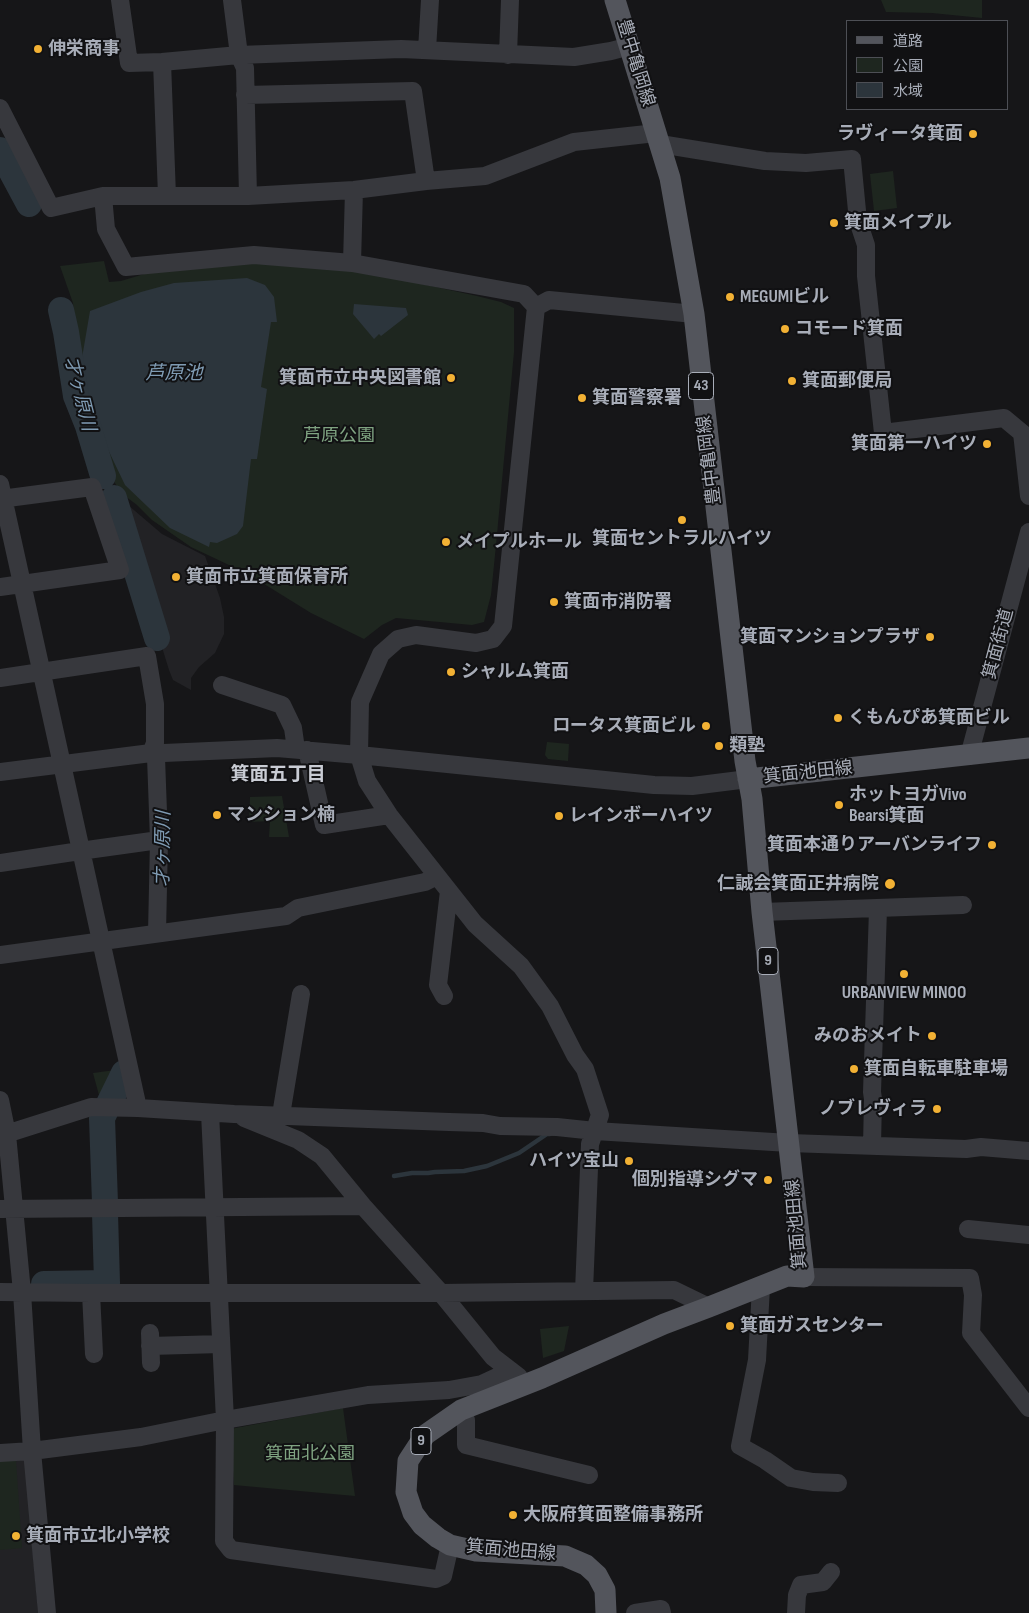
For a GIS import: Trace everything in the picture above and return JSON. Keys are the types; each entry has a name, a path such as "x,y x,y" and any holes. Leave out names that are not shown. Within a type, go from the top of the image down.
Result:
{"main road":[{"name":"豊中亀岡線","path":"615,0 670,178 694,314 748,779"},
{"name":"箕面池田線","path":"606,1613 605,1590 597,1575 586,1565 564,1556 476,1551 450,1545 438,1538 422,1525 412,1513 406,1492 408,1461 425,1435 461,1410 787,1276 804,1277 762,912 752,799 748,779 1029,748"}],"street":[{"path":"120,0 129,63 239,55 427,50 574,57 611,52 630,46"},
{"path":"232,0 239,55 245,68 248,196"},
{"path":"427,50 430,0"},
{"path":"508,55 510,0"},
{"path":"162,62 167,196"},
{"path":"246,95 413,91 426,181"},
{"path":"0,108 51,208 103,196 248,196 354,190 484,176 574,142 658,139 765,161 806,163 852,159 858,222 866,245 865,270 883,433 1004,418 1022,433 1029,496"},
{"path":"352,264 354,190"},
{"path":"103,196 106,229 126,267 254,255 352,264 524,294 536,307 503,626 493,639 476,643 416,635 398,639 381,654 360,702 358,755 367,781 388,815 475,924 521,966 550,1006 575,1055 585,1069 600,1111 599,1123 590,1144 584,1291"},
{"path":"536,307 549,300 694,314"},
{"path":"0,587 22,584 120,570 92,487 1,494 22,584 62,763 138,1108"},
{"name":"箕面街道","path":"969,756 1029,532"},
{"path":"0,678 147,656 156,704 155,743 150,753 0,772"},
{"path":"222,685 282,705 301,750 324,826 388,815"},
{"path":"157,933 160,755 277,748 654,785 692,786 748,779"},
{"path":"0,864 159,840"},
{"path":"0,955 286,916 298,908 425,882 437,876"},
{"path":"444,996 438,985 449,891"},
{"path":"762,912 963,905"},
{"path":"872,1146 878,909"},
{"path":"281,1115 301,994"},
{"path":"0,1100 4,1135 7,1209 22,1292 32,1451 47,1613"},
{"path":"4,1135 91,1107 483,1123 500,1126 557,1127 789,1143 1029,1151"},
{"path":"210,1113 224,1420 224,1541 231,1550 436,1579 442,1576 450,1545"},
{"path":"234,1114 298,1140 322,1156 363,1206 441,1292 493,1358 510,1372 529,1383"},
{"path":"7,1209 363,1206"},
{"path":"968,1229 1029,1235"},
{"path":"804,1277 970,1278 973,1295 971,1333 1029,1408"},
{"path":"761,1287 756,1360 740,1446 791,1478 813,1482 838,1483"},
{"path":"0,1292 91,1294 674,1290 709,1307"},
{"path":"89,1343 91,1294"},
{"path":"150,1363 150,1339 221,1344"},
{"path":"0,1453 32,1451 141,1437 224,1420 368,1395 449,1390 482,1384 510,1372"},
{"path":"461,1410 466,1420 466,1445 588,1475"},
{"path":"796,1613 797,1595 801,1585 823,1582 831,1572"},
{"path":"635,1613 661,1609 662,1613"}],"shaded area":[{"name":"箕面市立箕面保育所","path":"121,499 162,534 205,556 220,598 224,617 224,634 215,653 199,667 191,678 191,690 173,680 169,670 117,501"},
{"name":"箕面市立北小学校","path":"25,1458 38,1613 0,1613 0,1459"}],"green space":[{"path":"881,0 982,0 982,18 932,13 886,12"},
{"path":"893,171 897,208 874,211 870,174"},
{"name":"芦原公園","path":"104,261 109,282 121,281 154,271 238,261 317,265 413,282 501,302 514,308 514,352 496,545 491,595 484,622 472,625 396,618 382,625 364,639 311,613 248,574 191,547 152,520 121,493 109,473 97,446 81,384 73,303 60,266"},
{"path":"547,742 569,744 568,761 548,759 545,755"},
{"path":"282,796 289,837 269,837 270,821 249,822 250,797"},
{"path":"123,1069 110,1093 99,1095 93,1073"},
{"path":"569,1326 564,1351 543,1358 540,1329"},
{"name":"箕面北公園","path":"343,1408 355,1496 234,1485 230,1429"},
{"path":"16,1460 22,1548 0,1550 0,1461"}],"water":[{"name":"芦原池","path":"247,278 265,285 274,297 277,322 271,322 261,387 267,389 257,459 251,459 243,526 237,534 217,543 210,542 209,547 170,528 125,485 101,435 87,389 82,358 90,311 141,292 174,283"},
{"path":"354,304 406,308 408,315 381,336 379,334 374,339 353,314"}],"waterway":[{"name":"才ヶ原川","path":"0,150 29,204"},
{"name":"才ヶ原川","path":"61,310 76,396 88,426 103,476"},
{"name":"才ヶ原川","path":"114,498 157,638"},
{"name":"才ヶ原川","path":"105,1203 102,1118 124,1073"},
{"path":"394,1176 412,1173 464,1171 487,1166 519,1153 547,1134 550,1134"},
{"name":"才ヶ原川","path":"44,1284 107,1283 105,1213"}],"place":[{"name":"伸栄商事","path":"38,49"},
{"name":"ラヴィータ箕面","path":"973,134"},
{"name":"箕面メイプル","path":"834,223"},
{"name":"MEGUMIビル","path":"730,297"},
{"name":"コモード箕面","path":"785,329"},
{"name":"箕面市立中央図書館","path":"451,378"},
{"name":"箕面郵便局","path":"792,381"},
{"name":"箕面警察署","path":"582,398"},
{"name":"箕面第一ハイツ","path":"987,444"},
{"name":"箕面セントラルハイツ","path":"682,520"},
{"name":"メイプルホール","path":"446,542"},
{"name":"箕面市立箕面保育所","path":"176,577"},
{"name":"箕面市消防署","path":"554,602"},
{"name":"箕面マンションプラザ","path":"930,637"},
{"name":"シャルム箕面","path":"451,672"},
{"name":"くもんぴあ箕面ビル","path":"838,718"},
{"name":"ロータス箕面ビル","path":"706,726"},
{"name":"類塾","path":"719,746"},
{"name":"ホットヨガVivo Bearsi箕面","path":"839,805"},
{"name":"マンション楠","path":"217,815"},
{"name":"レインボーハイツ","path":"559,816"},
{"name":"箕面本通りアーバンライフ","path":"992,845"},
{"name":"仁誠会箕面正井病院","path":"890,884"},
{"name":"URBANVIEW MINOO","path":"904,974"},
{"name":"みのおメイト","path":"932,1036"},
{"name":"箕面自転車駐車場","path":"854,1069"},
{"name":"ノブレヴィラ","path":"937,1109"},
{"name":"ハイツ宝山","path":"629,1161"},
{"name":"個別指導シグマ","path":"768,1180"},
{"name":"箕面ガスセンター","path":"730,1326"},
{"name":"大阪府箕面整備事務所","path":"513,1515"},
{"name":"箕面市立北小学校","path":"16,1536"}],"district":[{"name":"箕面五丁目","path":"278,775"}]}
